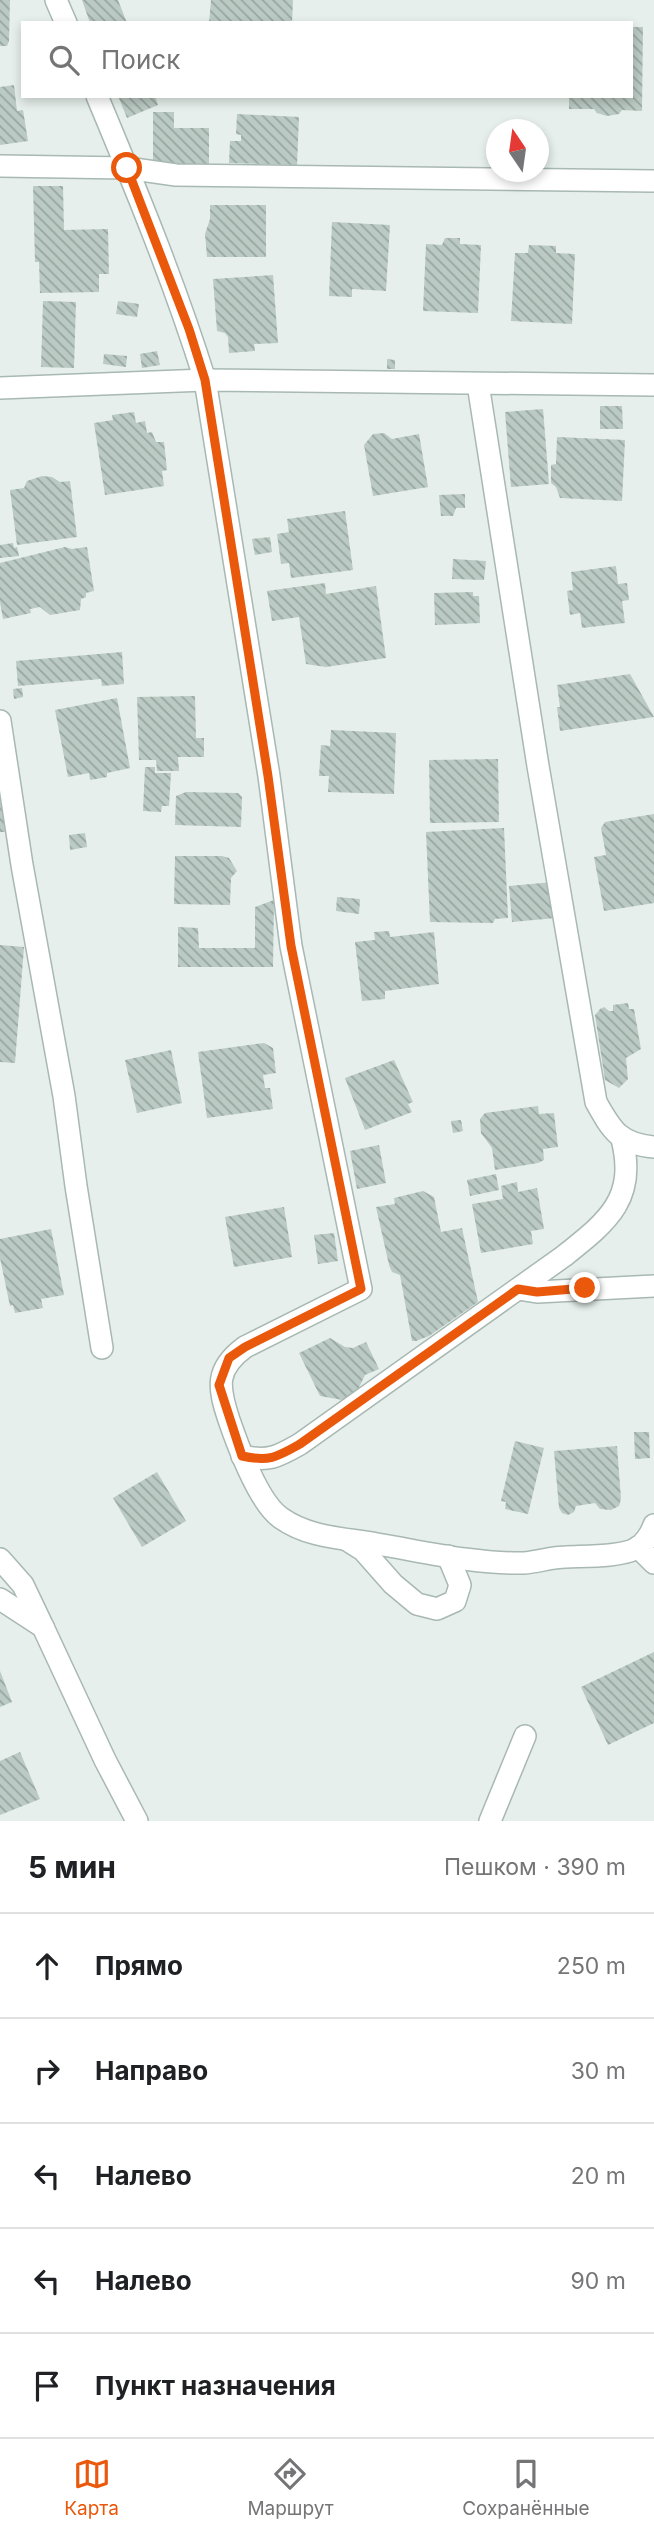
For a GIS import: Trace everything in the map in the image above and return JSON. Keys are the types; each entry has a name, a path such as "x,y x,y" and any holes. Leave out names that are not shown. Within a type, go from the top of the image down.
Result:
{"street":[{"path":"56,0 65,21"},
{"path":"98,98 189,329 205,380 268,776 291,946 361,1289 245,1347 229,1358 219,1385 242,1456 278,1517 326,1537 448,1556 526,1563 556,1557 598,1556 634,1549 652,1534 654,1525"},
{"path":"0,166 127,168 176,175 654,181"},
{"path":"0,388 205,380 654,385"},
{"path":"478,384 536,753 596,1102 610,1127 622,1139 636,1145 654,1147"},
{"path":"0,721 22,865 64,1096 102,1348"},
{"path":"242,1456 257,1460 274,1458 300,1444 600,1228 616,1207 625,1187 628,1162 622,1139"},
{"path":"518,1289 537,1292 654,1286"},
{"path":"347,1540 363,1550 393,1584 417,1604 437,1609 455,1601 460,1585 448,1556"},
{"path":"638,1547 654,1563"},
{"path":"0,1559 23,1585 105,1760 137,1821"},
{"path":"0,1599 43,1627"},
{"path":"490,1821 525,1737"}],"building":[{"path":"0,0 10,0 7,46 0,46"},
{"path":"82,0 118,0 126,21 89,21"},
{"path":"211,0 293,0 292,21 209,21"},
{"path":"633,27 643,27 642,111 622,110 619,114 607,116 594,109 569,109 569,98 633,98"},
{"path":"14,85 17,111 23,110 28,141 0,145 0,87"},
{"path":"119,98 156,98 158,105 127,118"},
{"path":"153,112 174,112 174,128 209,128 209,164 153,164"},
{"path":"237,114 299,117 297,165 229,163 230,141 241,141 241,135 236,134"},
{"path":"33,186 63,186 64,230 108,229 109,274 99,274 99,292 40,293 39,262 35,262"},
{"path":"210,205 266,205 266,257 207,257 205,234 210,219"},
{"path":"332,222 390,225 386,291 352,289 352,297 329,296"},
{"path":"445,238 460,238 460,244 481,245 478,313 423,311 426,244 442,245"},
{"path":"529,245 556,246 556,253 575,254 572,324 511,321 515,253 528,253"},
{"path":"273,275 278,343 254,344 255,351 229,353 228,337 217,331 213,279"},
{"path":"43,301 76,302 74,368 41,367"},
{"path":"118,301 139,304 137,317 116,314"},
{"path":"157,351 160,365 142,368 140,354"},
{"path":"104,354 127,356 126,367 103,364"},
{"path":"387,359 395,360 395,369 387,369"},
{"path":"600,406 622,406 623,429 600,429"},
{"path":"543,409 549,484 511,487 505,412"},
{"path":"134,412 136,423 145,421 147,433 152,432 156,442 164,442 167,470 162,471 164,486 105,495 94,423 113,420 112,415"},
{"path":"384,433 392,439 419,434 428,487 373,496 364,445 373,434"},
{"path":"557,437 625,440 622,501 560,498 556,487 551,483 551,465 556,464"},
{"path":"42,476 52,477 60,482 70,481 77,537 17,545 10,490 24,488 27,481"},
{"path":"465,494 465,508 456,508 453,516 441,516 439,495"},
{"path":"345,511 353,570 291,578 289,563 281,564 277,534 289,532 287,519"},
{"path":"270,537 272,552 255,555 252,539"},
{"path":"13,543 19,556 0,558 0,545"},
{"path":"65,547 87,547 94,591 86,593 86,597 81,599 80,610 50,615 40,607 30,609 31,613 3,619 0,563"},
{"path":"453,559 486,561 484,580 452,579"},
{"path":"616,566 618,584 627,583 629,600 622,601 625,623 582,628 580,613 570,615 567,591 573,590 571,572"},
{"path":"325,583 326,594 376,586 386,658 326,667 306,664 299,617 272,621 267,591"},
{"path":"473,592 473,596 479,596 480,623 435,625 434,593"},
{"path":"122,652 124,684 102,686 101,679 18,686 16,661"},
{"path":"630,674 654,717 560,731 557,685"},
{"path":"22,688 23,697 14,699 13,689"},
{"path":"195,696 196,738 204,738 204,757 178,757 179,771 157,771 156,760 139,760 137,697"},
{"path":"117,698 130,768 90,780 89,773 68,777 55,710"},
{"path":"331,730 396,733 394,794 328,792 329,776 319,776 321,745 330,746"},
{"path":"498,759 499,822 430,823 429,760"},
{"path":"145,767 155,767 155,773 171,773 169,806 162,806 161,812 143,811"},
{"path":"186,792 238,793 242,797 241,827 175,825 176,796"},
{"path":"3,802 5,832 0,832 0,803"},
{"path":"654,814 654,903 604,911 594,857 606,855 601,828 605,822"},
{"path":"504,828 508,918 495,919 493,923 430,922 426,832"},
{"path":"85,833 87,847 70,850 69,835"},
{"path":"175,856 229,858 237,871 231,878 230,905 174,904"},
{"path":"553,882 556,918 512,922 509,886"},
{"path":"337,897 360,899 359,914 336,911"},
{"path":"274,900 273,967 178,967 178,927 198,928 199,948 255,948 255,907"},
{"path":"389,931 390,937 434,932 439,984 385,991 385,999 362,1001 355,942 375,940 374,932"},
{"path":"0,945 24,947 15,1063 0,1062"},
{"path":"628,1003 629,1009 634,1009 641,1049 626,1058 628,1079 619,1088 605,1080 595,1015 604,1007 613,1011 613,1005"},
{"path":"264,1043 273,1048 276,1073 263,1075 265,1088 270,1088 273,1109 207,1118 198,1052"},
{"path":"171,1050 182,1103 137,1113 125,1060"},
{"path":"394,1060 413,1102 408,1104 412,1112 365,1130 345,1078"},
{"path":"538,1106 539,1114 554,1113 558,1147 543,1149 544,1160 538,1163 495,1170 492,1148 481,1133 480,1119 485,1113"},
{"path":"461,1120 463,1131 453,1133 451,1121"},
{"path":"379,1145 386,1183 357,1189 350,1151"},
{"path":"496,1174 499,1190 470,1196 467,1180"},
{"path":"517,1182 518,1192 537,1188 544,1229 531,1231 533,1244 481,1253 472,1204 503,1199 501,1186"},
{"path":"423,1191 434,1197 441,1232 462,1228 478,1302 429,1336 412,1341 400,1275 392,1272 389,1265 376,1207 395,1204 394,1198"},
{"path":"284,1207 292,1257 234,1267 225,1217"},
{"path":"51,1229 64,1295 41,1299 43,1308 15,1313 13,1305 10,1306 0,1258 0,1239"},
{"path":"334,1233 338,1261 318,1264 314,1235"},
{"path":"330,1338 345,1347 353,1348 366,1342 379,1369 365,1375 355,1396 348,1401 320,1396 299,1353"},
{"path":"634,1432 649,1432 650,1458 635,1459"},
{"path":"515,1441 544,1448 528,1514 505,1509 506,1502 501,1501"},
{"path":"617,1446 621,1499 619,1506 611,1510 600,1509 595,1503 576,1506 574,1512 568,1515 562,1513 559,1508 554,1451"},
{"path":"157,1472 186,1521 142,1547 113,1498"},
{"path":"654,1652 654,1723 608,1745 581,1687"},
{"path":"0,1671 12,1702 0,1707"},
{"path":"20,1752 40,1799 0,1815 0,1761"}],"route":[{"path":"127,168 189,329 205,380 268,776 291,946 361,1289 245,1347 229,1358 219,1385 242,1456 257,1460 274,1458 300,1444 518,1289 537,1292 585,1288"}]}
